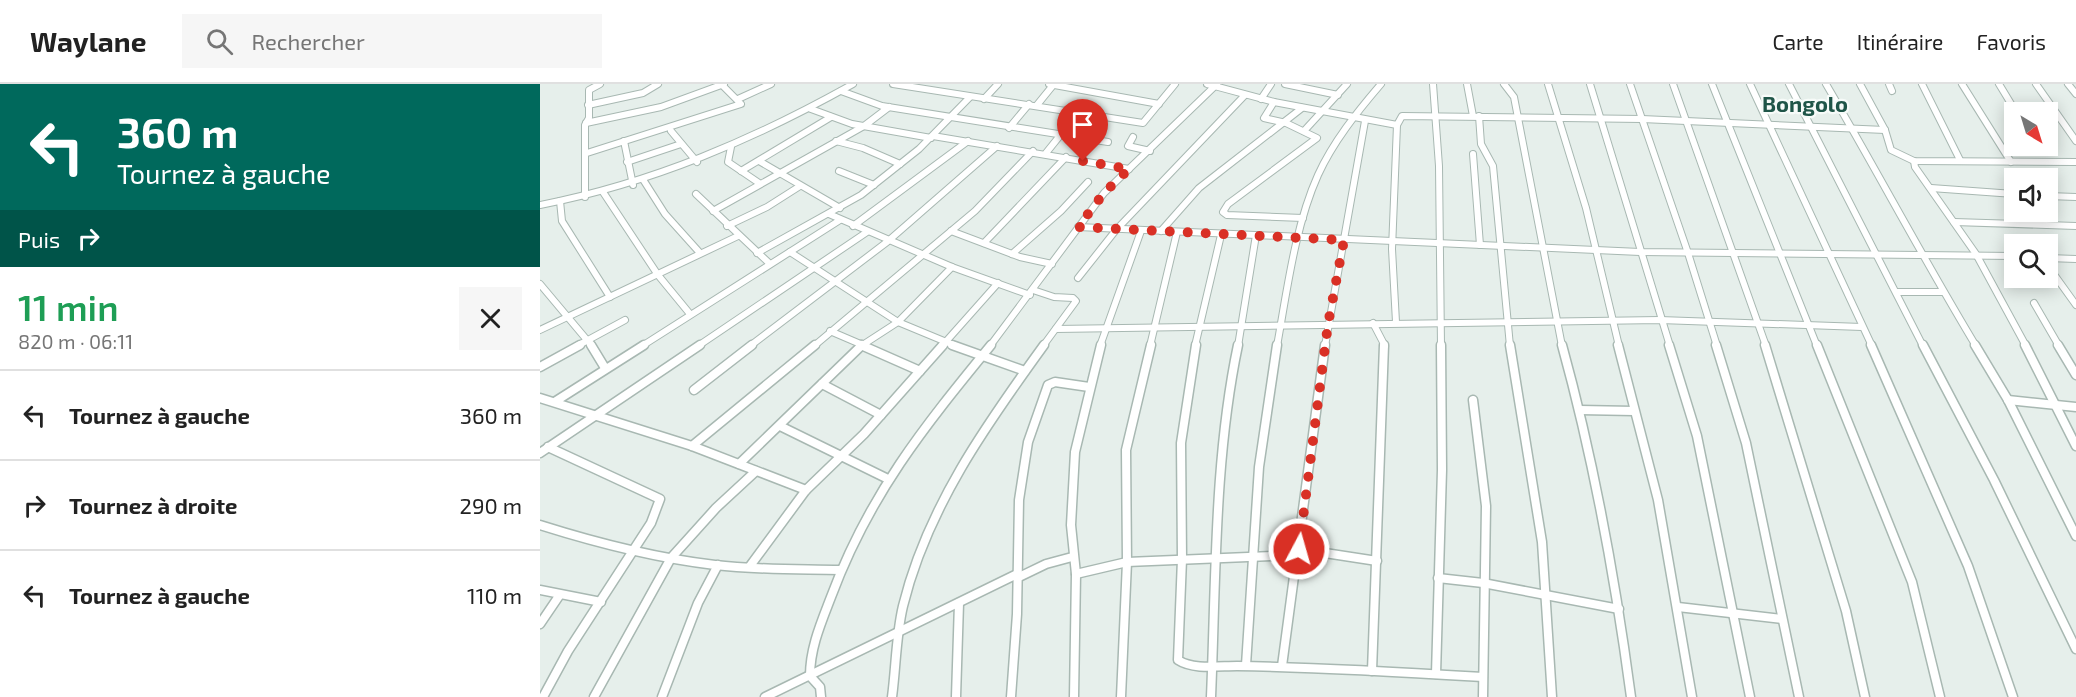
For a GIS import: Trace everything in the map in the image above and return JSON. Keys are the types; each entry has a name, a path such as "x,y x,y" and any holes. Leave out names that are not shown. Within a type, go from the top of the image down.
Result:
{"street":[{"path":"585,196 586,123 590,118 589,88 600,84"},
{"path":"588,105 643,93 658,84"},
{"path":"586,123 651,109 723,84 738,99 740,105 587,153"},
{"path":"738,99 771,84"},
{"path":"540,204 633,185 697,162 780,126 853,84"},
{"path":"893,84 920,86 970,97 1037,105 1143,123 1147,121 1175,84"},
{"path":"984,99 998,84"},
{"path":"1037,105 1052,84 1159,104"},
{"path":"1261,99 1271,84"},
{"path":"1285,84 1338,94"},
{"path":"1304,131 1347,84"},
{"path":"1246,665 1255,556 1259,466 1280,327 1299,238 1312,189 1321,170 1353,118 1382,84"},
{"path":"1433,84 1439,166 1442,470 1436,674"},
{"path":"1467,84 1481,144 1493,161 1506,322 1542,542 1552,697"},
{"path":"1504,84 1513,94 1556,323 1580,410 1614,571 1631,697"},
{"path":"1548,84 1586,208 1612,322 1658,500 1692,697"},
{"path":"1590,84 1696,435 1750,697"},
{"path":"1630,84 1688,253 1746,443 1799,697"},
{"path":"1673,84 1759,326 1802,459 1846,611 1865,697"},
{"path":"1712,84 1878,503 1912,582 1940,697"},
{"path":"1750,84 1967,559 1998,642 2013,697"},
{"path":"1789,84 1874,253 1994,480 2076,649"},
{"path":"1826,84 1890,193 1920,254 2008,400 2076,536"},
{"path":"1860,84 1885,130 1891,150 1914,161 1918,159 2076,162"},
{"path":"1889,84 1892,91"},
{"path":"1922,84 1960,160"},
{"path":"1962,84 2011,162"},
{"path":"1999,84 2010,102"},
{"path":"2036,84 2074,134 2076,141"},
{"path":"2068,84 2076,94"},
{"path":"821,697 820,687 810,676 810,658 840,570 888,479 921,430 1031,293 1104,193 1150,151 1213,85 1274,102 1365,121 1397,125"},
{"path":"842,91 869,103 889,107 1009,128 1064,133 1108,142"},
{"path":"1078,278 1116,230 1245,95"},
{"path":"757,253 840,208 874,185 932,137 970,97"},
{"path":"1274,102 1263,117 1286,123 1317,138 1228,204 1223,212 1227,215 1304,218"},
{"path":"1009,128 1029,104"},
{"path":"713,211 759,183 864,126 889,107"},
{"path":"1161,231 1206,182 1286,123 1302,108"},
{"path":"811,109 864,126 1047,153 1129,169"},
{"path":"1047,153 1079,112"},
{"path":"1396,322 1392,288 1392,241 1397,125 1402,116 1642,119 1885,130"},
{"path":"741,171 831,117"},
{"path":"1282,666 1287,615 1298,552 1328,324 1365,121"},
{"path":"671,131 697,162"},
{"path":"1133,137 1127,144 1128,146 1150,151"},
{"path":"624,141 633,185"},
{"path":"836,141 863,148 900,164"},
{"path":"853,226 924,176 968,141"},
{"path":"627,162 681,144"},
{"path":"694,390 888,241 953,188 997,146"},
{"path":"731,147 728,161 759,183"},
{"path":"692,446 924,256 1033,151"},
{"path":"1473,154 1480,245"},
{"path":"984,243 1066,158"},
{"path":"759,161 840,208"},
{"path":"1914,161 1915,167 1976,254 2020,332 2052,404 2076,446"},
{"path":"839,171 874,185"},
{"path":"644,181 665,214 700,254"},
{"path":"1012,254 1054,218 1088,182"},
{"path":"727,226 759,211 800,186"},
{"path":"1931,188 2004,193"},
{"path":"603,192 658,275 690,314"},
{"path":"696,194 727,226 770,264"},
{"path":"2058,196 2076,197"},
{"path":"560,201 562,221 610,297"},
{"path":"829,214 952,267 1031,293 1076,300 991,418 946,494 918,559 903,607 892,697"},
{"path":"556,401 840,220"},
{"path":"1954,222 2076,226"},
{"path":"1078,227 1640,252 2004,255"},
{"path":"951,231 1012,254 1052,264"},
{"path":"1074,697 1076,574 1072,557 1071,525 1075,452 1089,387 1105,330 1141,231"},
{"path":"540,453 867,232"},
{"path":"1121,697 1127,562 1126,450 1177,232"},
{"path":"1221,234 1198,327 1181,443 1182,559 1178,610 1178,660 1184,664 1211,666 1282,666 1482,677"},
{"path":"540,330 738,236"},
{"path":"1211,697 1220,503 1229,388 1242,326 1256,236"},
{"path":"790,252 834,283 898,322 981,357 1025,371"},
{"path":"2058,258 2076,259"},
{"path":"739,464 862,345 878,337 898,322 952,267"},
{"path":"2058,280 2076,304"},
{"path":"750,566 806,490 842,456 998,283"},
{"path":"540,284 587,339 605,368"},
{"path":"1896,292 1943,292"},
{"path":"2034,303 2076,375"},
{"path":"540,367 625,320"},
{"path":"1056,329 1280,327 1396,322 1556,323 1660,320 1759,326 1862,327"},
{"path":"1372,671 1385,346 1373,323"},
{"path":"830,331 920,371"},
{"path":"1011,697 1017,534 1024,460 1048,385 1055,382 1089,387"},
{"path":"822,384 880,415"},
{"path":"542,400 556,401 692,446 806,490"},
{"path":"1473,400 1486,506 1483,697"},
{"path":"2008,400 2076,406"},
{"path":"1580,410 1634,411"},
{"path":"780,426 888,479"},
{"path":"543,697 568,651 633,551 659,504 657,496 548,447"},
{"path":"594,697 670,558 716,508 756,471"},
{"path":"540,525 633,551 670,558 718,565 840,570"},
{"path":"1076,574 1127,562 1298,552 1377,561"},
{"path":"765,697 1017,576 1046,564 1072,557"},
{"path":"662,697 698,603 718,565"},
{"path":"1438,579 1483,583 1619,609"},
{"path":"540,590 559,596 601,602"},
{"path":"1532,594 1545,608"},
{"path":"540,624 559,596"},
{"path":"956,697 959,603"},
{"path":"1678,607 1782,619"}],"district":[{"name":"Bongolo","path":"1805,103"}],"route":[{"path":"1083,161 1129,169 1104,193 1078,227 1344,240 1328,324 1299,549"}]}
